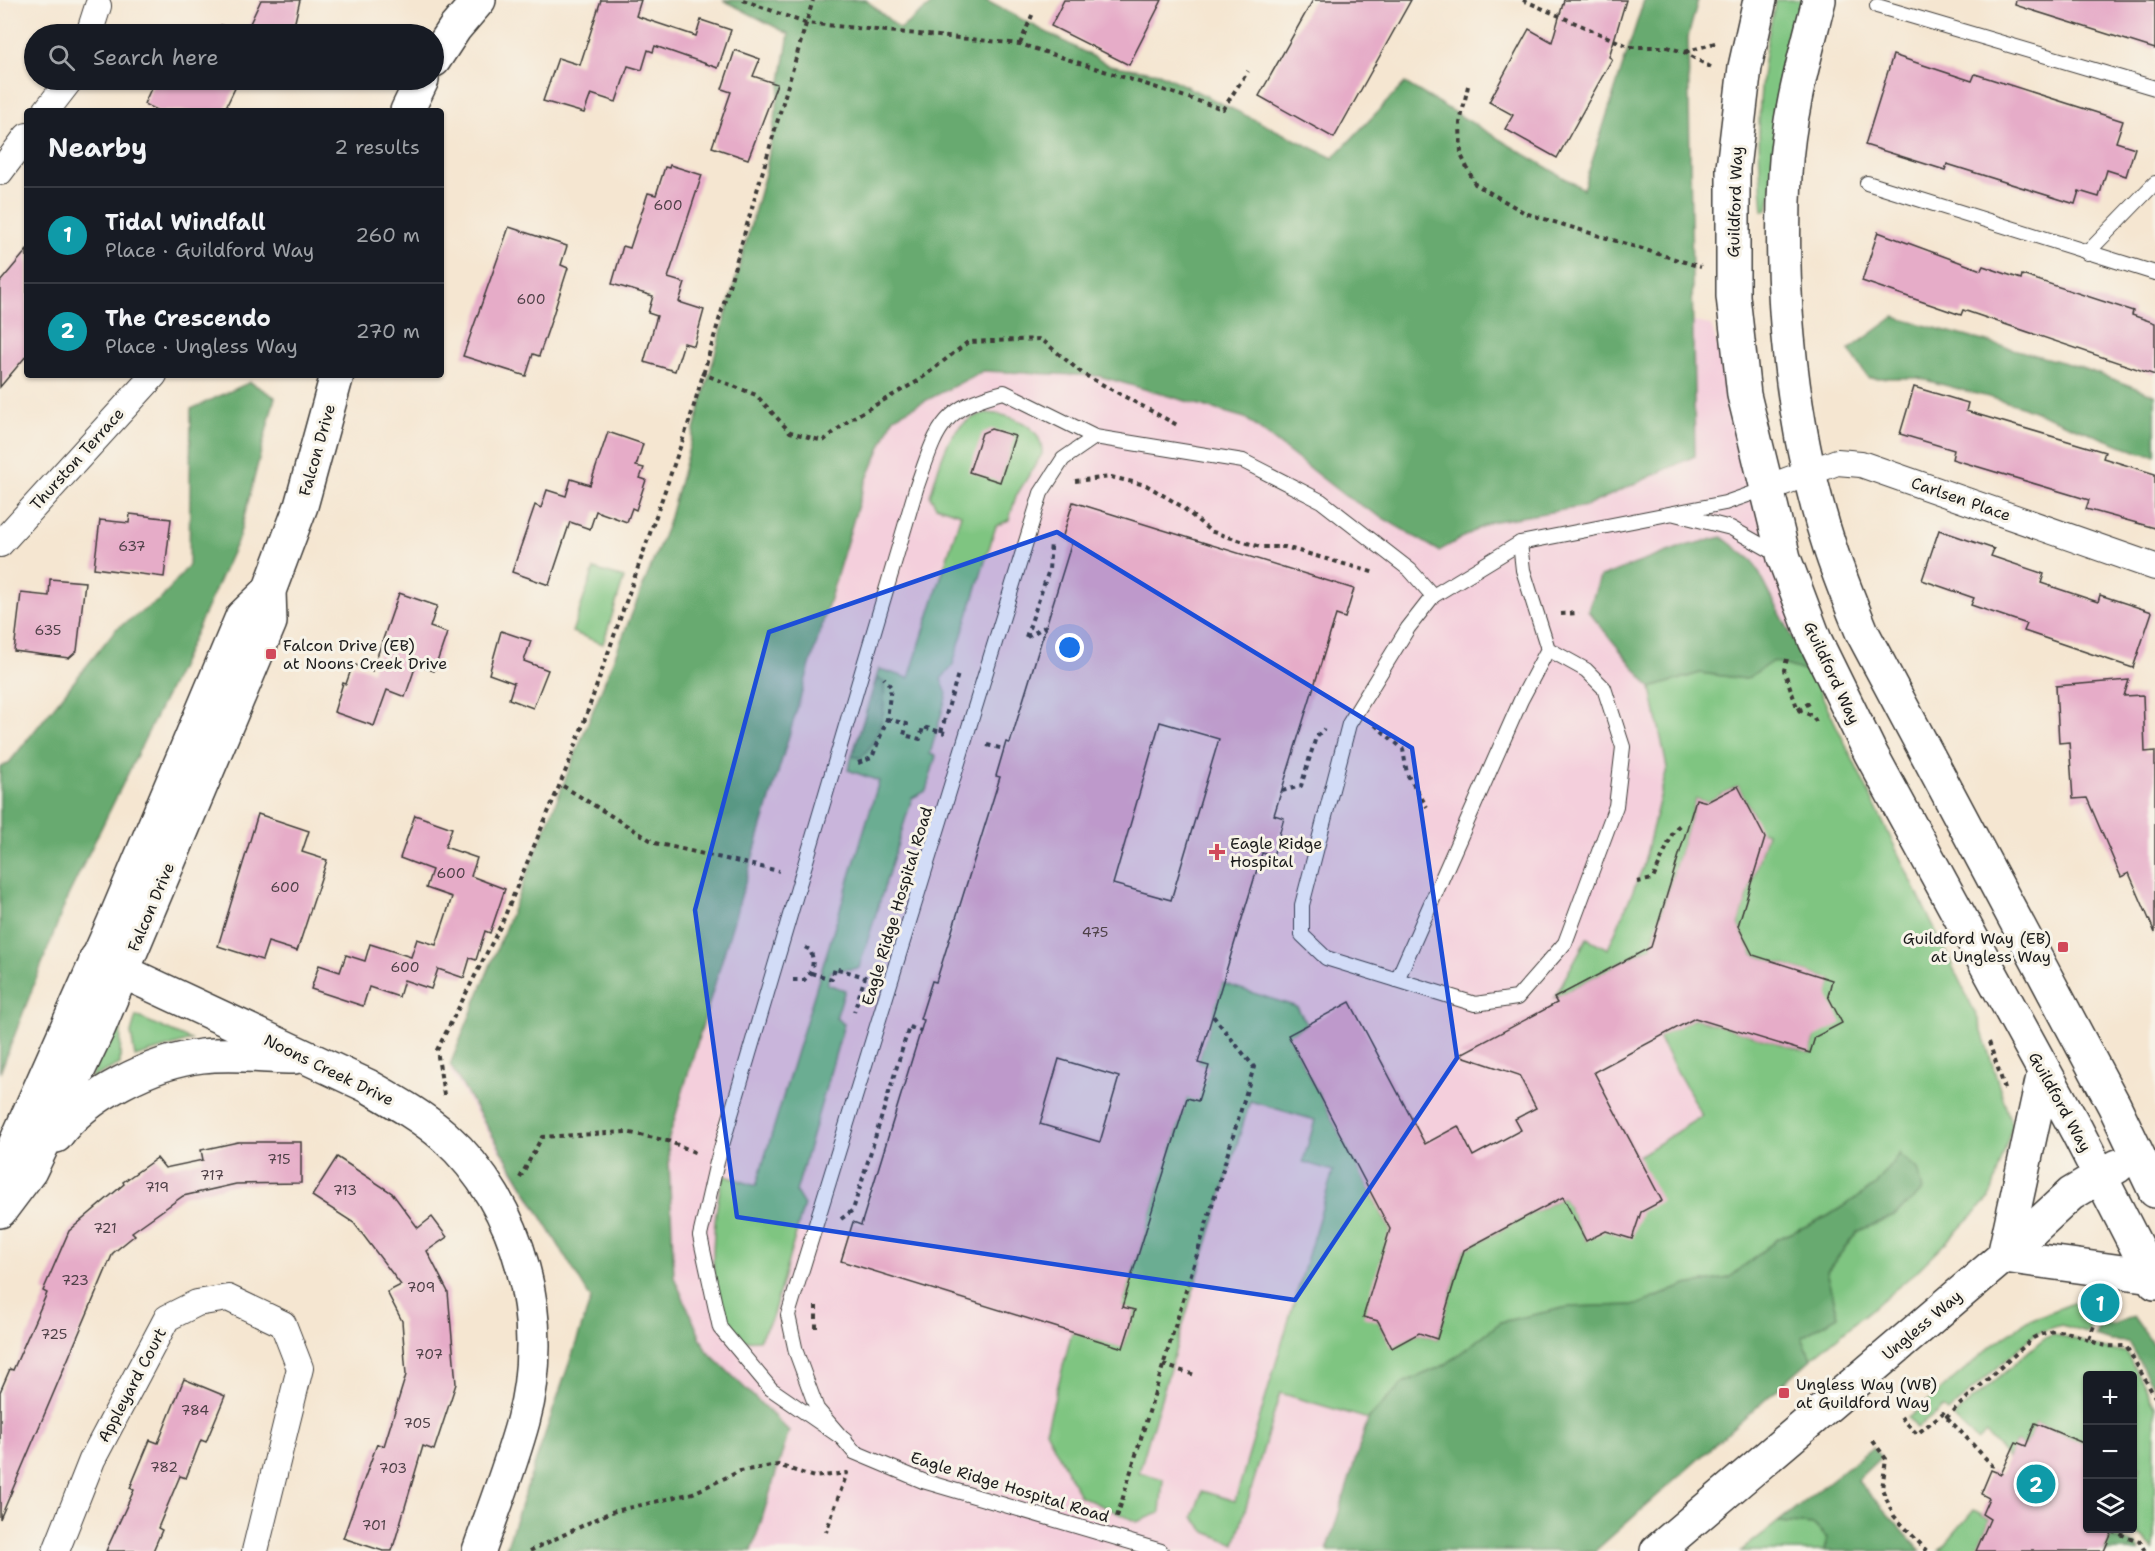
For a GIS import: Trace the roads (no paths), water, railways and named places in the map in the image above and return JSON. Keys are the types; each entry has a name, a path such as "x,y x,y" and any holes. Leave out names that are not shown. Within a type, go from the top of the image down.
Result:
{"street":[{"path":"444,45 479,0"},
{"name":"Guildford Way","path":"1760,0 1744,66 1733,168 1733,296 1744,395 1765,489 1784,558 1815,640 1870,752 2101,1176 2153,1280"},
{"path":"1819,0 1800,75 1785,172 1786,313 1793,380 1810,472 1831,550 1862,632 2138,1154 2155,1191"},
{"path":"92,24 98,6"},
{"path":"48,108 62,90"},
{"path":"408,108 417,90"},
{"path":"0,172 24,140"},
{"name":"Thurston Terrace","path":"0,544 151,378"},
{"name":"Falcon Drive","path":"0,1211 30,1171 242,616 269,591 301,506 336,378"},
{"name":"Carlsen Place","path":"1765,489 1837,462 1861,464 2155,567"},
{"path":"0,1191 14,1148 110,966"},
{"name":"Noons Creek Drive","path":"110,966 376,1091 410,1111 445,1137 476,1172 503,1212 522,1265 534,1321 533,1366 524,1420 479,1551"},
{"path":"30,1171 66,1122 98,1096 134,1075 202,1056 306,1058"},
{"path":"2044,1072 2004,1256 2153,1280"},
{"name":"Ungless Way","path":"1657,1551 2004,1256 2071,1194 2138,1154"},
{"name":"Appleyard Court","path":"56,1551 92,1460 167,1318 197,1303 228,1298 283,1324 300,1368 256,1551"}],"lane":[{"path":"1877,6 2155,88"},
{"path":"1867,183 2155,273"},
{"path":"2087,253 2155,183"},
{"path":"845,1440 771,1389 720,1328 700,1236 717,1162 916,489 940,430 949,415 975,399 1004,392 1095,437 1243,460 1321,501 1410,570 1433,596"},
{"name":"Eagle Ridge Hospital Road","path":"1095,437 1063,459 1041,493 788,1315 795,1352 817,1409 854,1452 923,1481 1161,1551"},
{"path":"1520,543 1523,570 1548,649 1586,670 1604,688 1623,747 1616,806 1565,943 1517,998 1475,1004 1326,958 1302,935 1302,905 1349,724 1408,628 1433,596 1520,543 1725,503 1765,489"},
{"path":"1670,513 1731,528 1784,558"},
{"path":"1396,980 1521,700 1548,649"}],"place":[{"name":"Falcon Drive (EB) at Noons Creek Drive","path":"271,654"},
{"name":"Eagle Ridge Hospital","path":"1217,852"},
{"name":"Guildford Way (EB) at Ungless Way","path":"2063,947"},
{"name":"Tidal Windfall","path":"2100,1303"},
{"name":"Ungless Way (WB) at Guildford Way","path":"1784,1393"},
{"name":"The Crescendo","path":"2036,1484"}]}
